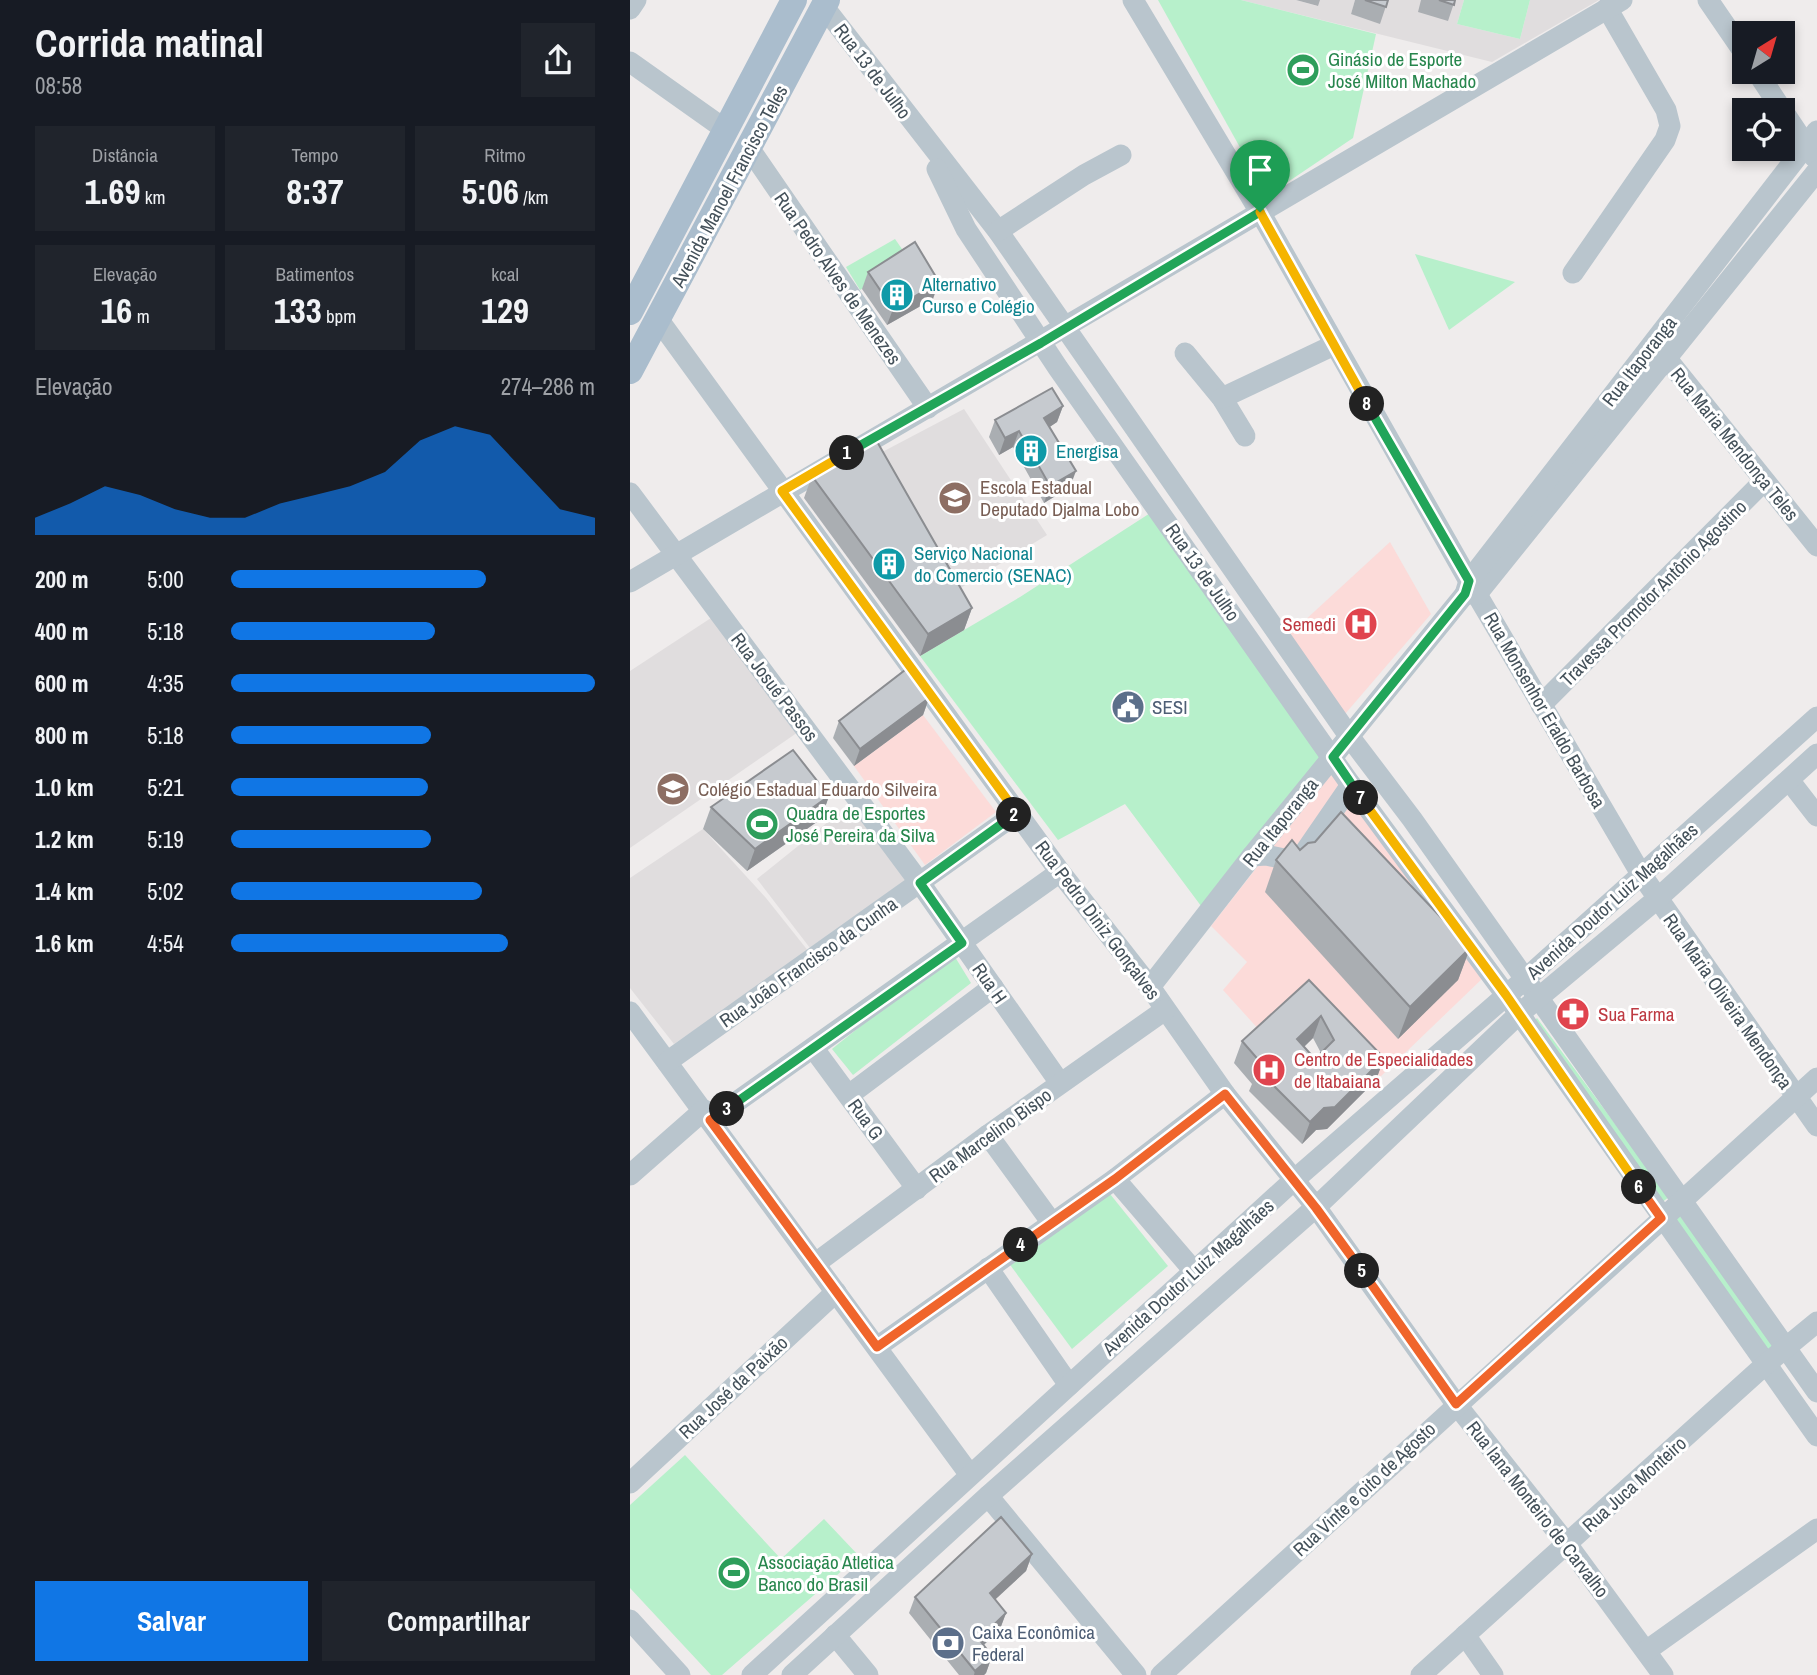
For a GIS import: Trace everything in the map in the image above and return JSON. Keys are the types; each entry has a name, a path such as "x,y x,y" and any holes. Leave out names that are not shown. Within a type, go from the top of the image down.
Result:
{"main road":[{"name":"Avenida Manoel Francisco Teles","path":"630,312 794,0"},
{"name":"Avenida Manoel Francisco Teles","path":"630,371 826,3"},
{"path":"771,45 792,67"},
{"path":"694,191 706,203 720,205"},
{"path":"671,237 680,232 686,234 697,247"}],"street":[{"path":"630,9 636,0"},
{"name":"Rua Monsenhor Eraldo Barbosa","path":"1133,0 1260,212 1470,590 1641,874"},
{"path":"1708,0 1732,35"},
{"name":"Rua 13 de Julho","path":"826,3 921,135 998,231 1349,736 1412,819 1817,1392"},
{"path":"630,582 1615,4 1666,110 1670,126 1665,140 1573,274"},
{"path":"630,62 726,130"},
{"path":"1795,125 1813,146"},
{"name":"Rua 13 de Julho","path":"921,135 966,229 1041,343 1351,785 1506,995 1817,1436"},
{"name":"Rua Itaporanga","path":"1150,987 1252,856 1470,590 1660,350 1813,146"},
{"name":"Rua Pedro Alves de Menezes","path":"748,148 928,408"},
{"path":"998,231 1084,175 1121,155"},
{"name":"Rua Itaporanga","path":"1660,350 1817,171"},
{"name":"Rua Pedro Diniz Gonçalves","path":"658,319 1060,872 1150,987 1225,1094 1294,1180"},
{"path":"1222,398 1334,345"},
{"name":"Rua Maria Mendonça Teles","path":"1660,350 1817,546"},
{"path":"1185,353 1222,398 1245,436"},
{"name":"Travessa Promotor Antônio Agostino","path":"1541,705 1764,481"},
{"name":"Rua Josué Passos","path":"630,493 920,883"},
{"name":"Avenida Doutor Luiz Magalhães","path":"752,1675 1294,1180 1524,980 1817,717"},
{"name":"Avenida Doutor Luiz Magalhães","path":"792,1675 988,1496 1316,1208 1519,1014 1657,899 1817,754"},
{"path":"1788,780 1817,816"},
{"path":"1252,856 1266,855 1298,862 1351,785"},
{"name":"Rua João Francisco da Cunha","path":"667,1062 1017,813"},
{"path":"630,1175 707,1115 814,1049 1060,872"},
{"name":"Rua Maria Oliveira Mendonça","path":"1641,874 1817,1126"},
{"name":"Rua H","path":"920,883 1060,1083"},
{"path":"849,1095 993,987"},
{"name":"Rua Marcelino Bispo","path":"816,1263 988,1135 1166,1010"},
{"path":"630,1012 970,1475"},
{"name":"Rua G","path":"814,1049 917,1189"},
{"name":"Rua Vinte e oito de Agosto","path":"1161,1675 1817,1078"},
{"path":"877,1347 1115,1179 1225,1094"},
{"path":"988,1135 1052,1223"},
{"path":"1115,1179 1194,1271"},
{"name":"Rua Iana Monteiro de Carvalho","path":"1294,1180 1456,1404 1567,1544 1662,1675"},
{"path":"988,1268 1069,1385"},
{"name":"Rua José da Paixão","path":"630,1483 836,1292"},
{"name":"Rua Juca Monteiro","path":"1421,1675 1766,1364 1817,1322"},
{"path":"988,1496 1136,1675"},
{"path":"1646,1651 1817,1529"},
{"path":"630,1620 680,1675"},
{"path":"835,1635 868,1675"},
{"path":"1465,1635 1493,1675"}],"shaded area":[{"path":"1241,0 1296,0 1317,6 1319,0 1355,0 1351,14 1386,0 1464,0 1457,24 1520,39 1530,0 1599,0 1492,62"},
{"name":"Escola Estadual Deputado Djalma Lobo","path":"964,409 1047,535 946,597 867,460"},
{"name":"Semedi","path":"1390,542 1431,614 1345,714 1290,634"},
{"name":"Colégio Estadual Eduardo Silveira","path":"711,618 801,730 630,848 630,671"},
{"path":"923,715 996,812 925,865 854,766"},
{"path":"1337,765 1484,977 1378,1079 1299,997 1261,1032 1223,990 1247,962 1211,926"},
{"path":"849,805 907,879 810,948 757,879"},
{"path":"703,829 766,898 809,952 674,1044 630,988 630,878"}],"green space":[{"path":"1158,0 1241,0 1376,34 1353,138 1267,196"},
{"path":"1464,0 1530,0 1520,39 1457,24"},
{"path":"895,239 909,259 860,290 846,267"},
{"path":"1415,254 1515,282 1449,330"},
{"name":"SESI","path":"1158,508 1333,757 1207,914 1125,804 1058,840 920,656 1020,597"},
{"path":"955,957 971,983 853,1075 832,1049 888,1004"},
{"path":"1537,1018 1669,1197 1661,1203 1532,1023"},
{"path":"1106,1189 1168,1266 1072,1349 1008,1262"},
{"path":"1664,1216 1680,1216 1779,1345 1762,1358"},
{"name":"Associação Atletica Banco do Brasil","path":"685,1455 781,1559 824,1519 859,1556 722,1675 711,1675 630,1588 630,1505"}],"building":[{"path":"1365,0 1388,0 1386,7"},
{"path":"1439,0 1455,0 1454,5"},
{"path":"915,242 939,282 893,309 868,272"},
{"path":"1052,388 1063,406 1044,418 1076,471 1050,486 1019,431 1005,438 995,420"},
{"name":"Serviço Nacional do Comercio (SENAC)","path":"875,438 972,608 928,634 812,476"},
{"path":"909,667 929,698 860,749 839,721"},
{"name":"Quadra de Esportes José Pereira da Silva","path":"793,750 829,796 755,849 711,807"},
{"path":"1341,812 1470,948 1410,1007 1276,860 1292,840 1300,850 1308,843 1315,842"},
{"path":"1309,980 1384,1058 1335,1107 1324,1108 1310,1122 1257,1069 1262,1064 1242,1041","holes":["1321,1016 1334,1040 1315,1059 1297,1039"]},
{"path":"1001,1517 1032,1554 990,1593 1006,1613 979,1639 992,1656 975,1671 915,1597"}],"place":[{"name":"Ginásio de Esporte José Milton Machado","path":"1303,70"},
{"name":"Alternativo Curso e Colégio","path":"897,295"},
{"name":"Energisa","path":"1031,451"},
{"name":"Escola Estadual Deputado Djalma Lobo","path":"955,498"},
{"name":"Serviço Nacional do Comercio (SENAC)","path":"889,564"},
{"name":"Semedi","path":"1361,624"},
{"name":"SESI","path":"1128,707"},
{"name":"Colégio Estadual Eduardo Silveira","path":"673,789"},
{"name":"Quadra de Esportes José Pereira da Silva","path":"762,824"},
{"name":"Sua Farma","path":"1573,1014"},
{"name":"Centro de Especialidades de Itabaiana","path":"1269,1070"},
{"name":"Associação Atletica Banco do Brasil","path":"734,1573"},
{"name":"Caixa Econômica Federal","path":"948,1643"}],"route":[{"path":"1260,212 1469,581 1465,594 1333,757 1506,995 1661,1218 1456,1404 1316,1208 1225,1094 1115,1179 877,1347 710,1120 962,943 920,883 1017,813 782,491 1041,343 1260,212"}]}
